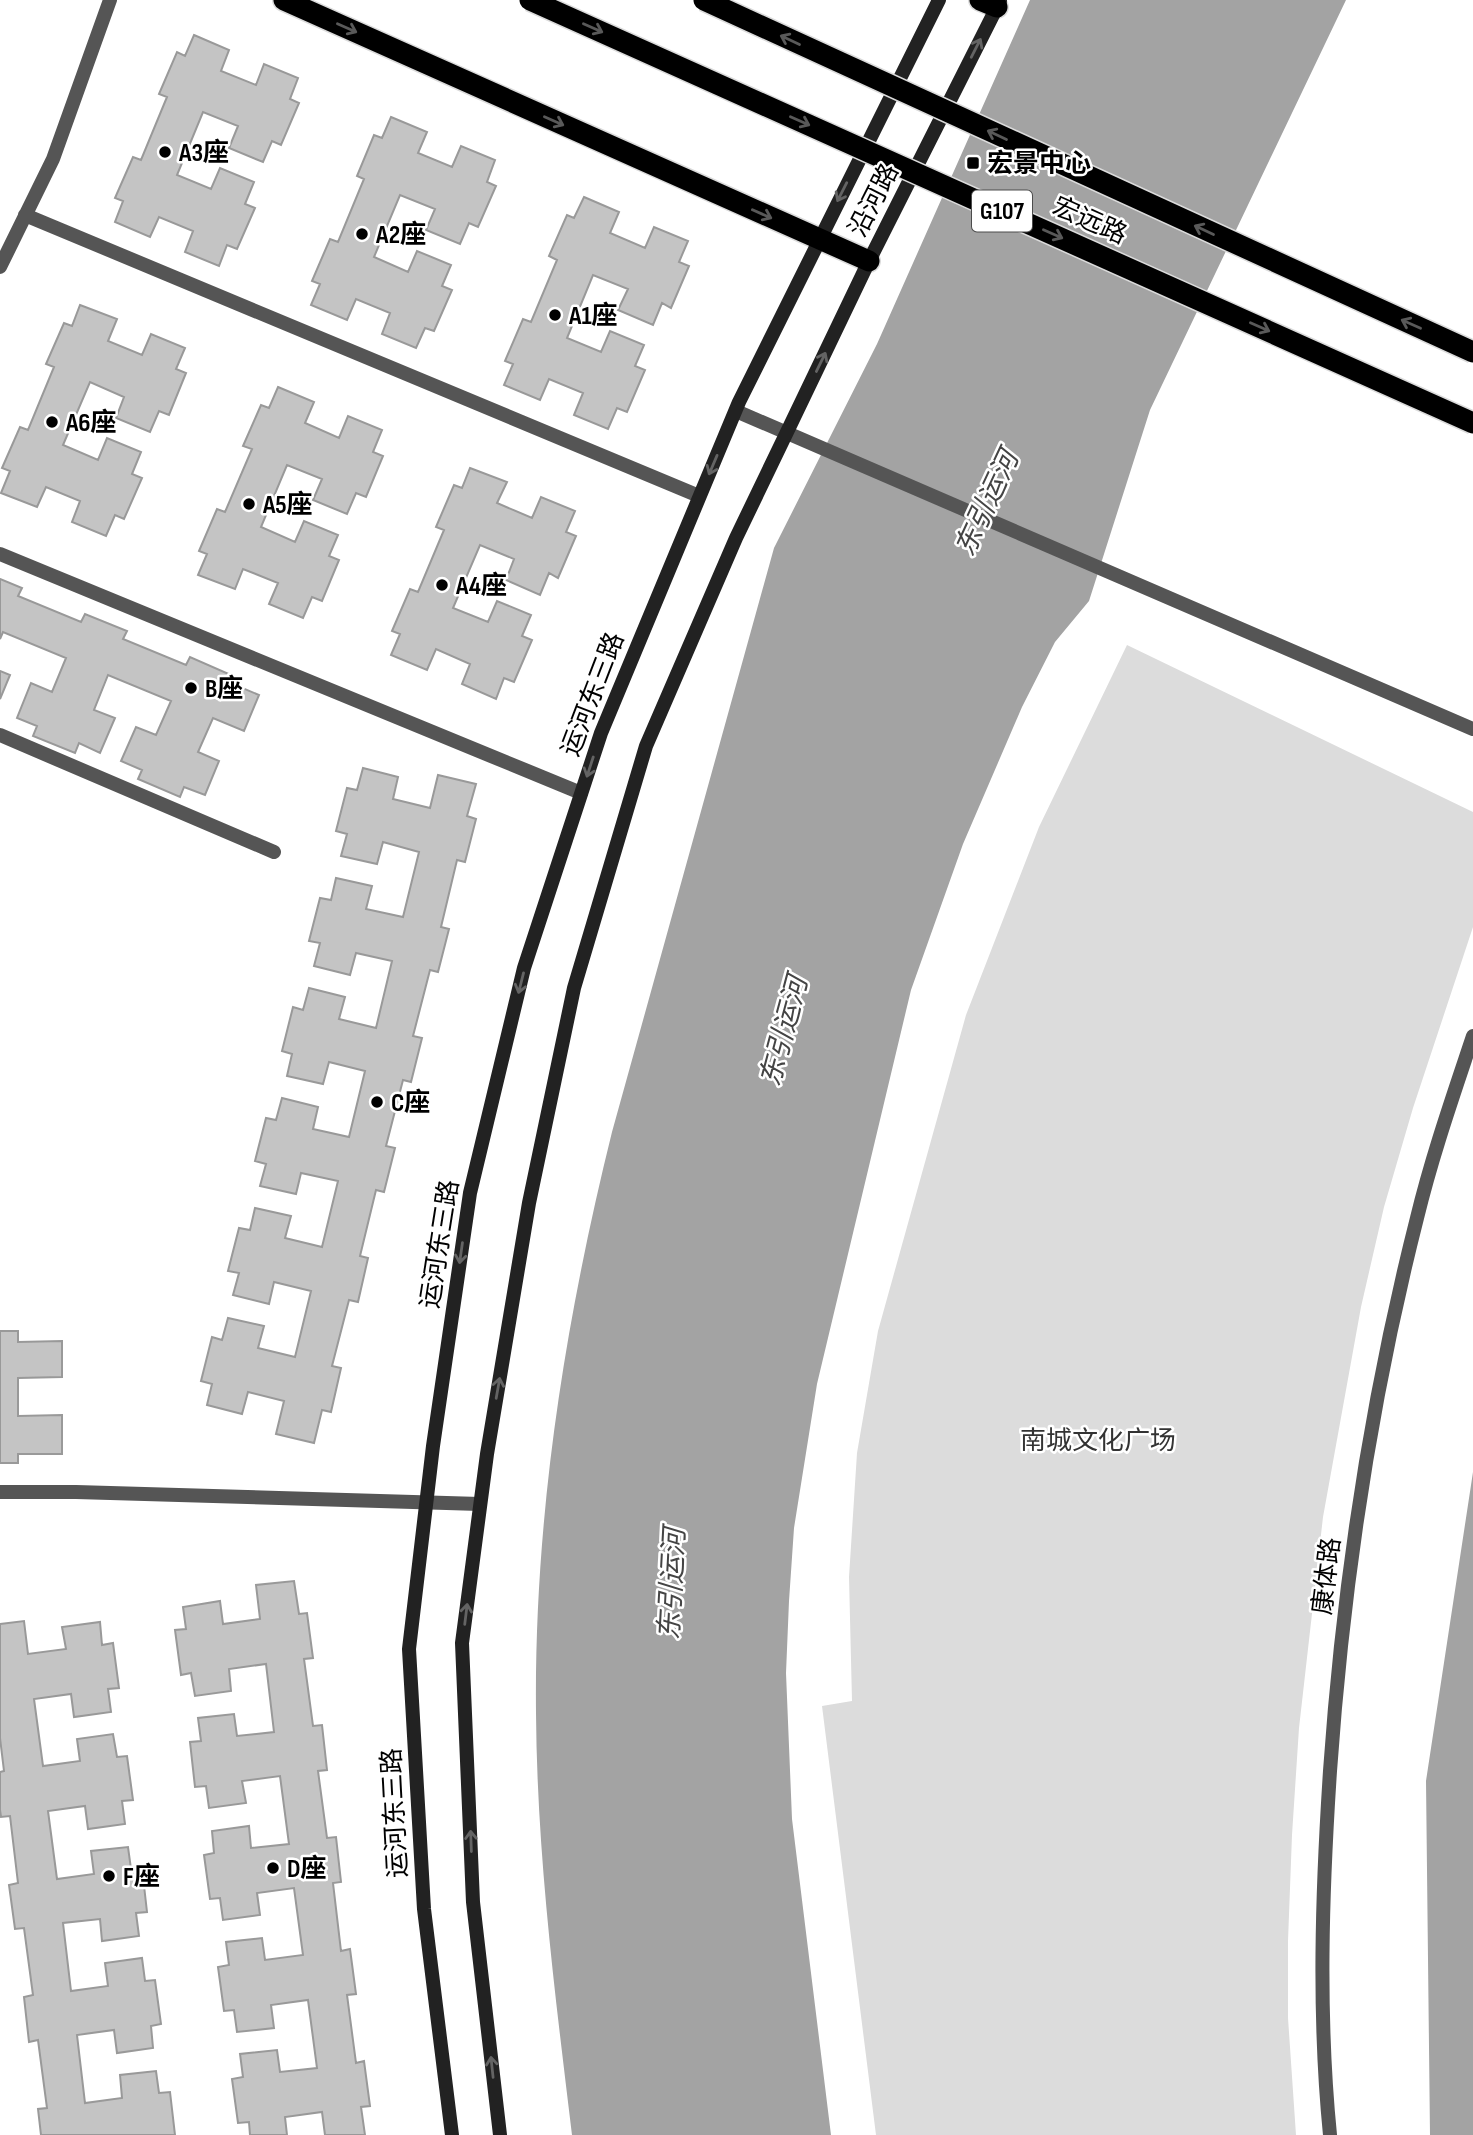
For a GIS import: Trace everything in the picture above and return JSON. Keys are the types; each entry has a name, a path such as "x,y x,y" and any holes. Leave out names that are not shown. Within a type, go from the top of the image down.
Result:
{"highway":[{"path":"284,0 869,261"},
{"name":"宏远路","path":"530,0 1473,423"},
{"name":"宏远路","path":"704,0 1473,352"}],"street":[{"path":"0,267 53,159 110,0"},
{"name":"沿河路","path":"738,407 939,0"},
{"name":"沿河路","path":"789,428 992,3"},
{"path":"25,215 699,496"},
{"path":"738,407 789,428 817,447 1473,729"},
{"name":"运河东三路","path":"452,2135 424,1909 409,1649 426,1502 470,1193 524,968 601,733 738,407"},
{"path":"500,2135 473,1902 462,1643 480,1504 529,1203 574,988 646,746 736,538 789,428"},
{"path":"0,554 581,793"},
{"path":"0,735 274,852"},
{"name":"康体路","path":"1330,2135 1322,2017 1323,1916 1333,1732 1349,1587 1374,1418 1394,1315 1417,1216 1473,1036"},
{"path":"0,1492 480,1504"}],"green space":[{"name":"南城文化广场","path":"1127,645 1473,812 1473,927 1413,1108 1384,1207 1361,1307 1323,1517 1299,1728 1292,1835 1288,2018 1296,2135 876,2135 822,1706 852,1701 849,1577 857,1453 878,1331 966,1015 1039,827"}],"water":[{"name":"东引运河","path":"1030,0 1346,0 1150,410 1089,601 1055,642 1022,707 963,844 911,990 817,1384 794,1528 786,1673 792,1819 831,2135 572,2135 543,1872 537,1766 537,1639 540,1566 556,1420 595,1203 612,1132 774,548 877,344"},
{"path":"1473,1472 1473,2135 1430,2135 1426,1781"}],"building":[{"name":"A3座","path":"194,35 229,50 221,71 256,85 264,64 298,78 290,99 299,103 281,145 272,141 263,162 229,148 238,126 203,112 177,175 211,189 220,168 254,182 245,204 255,208 237,249 227,245 219,266 185,252 193,231 159,217 150,237 115,222 123,201 115,198 133,157 141,160 167,97 159,94 177,52 185,56"},
{"name":"A2座","path":"391,117 427,132 418,153 452,167 461,146 495,160 487,182 496,186 478,227 469,223 460,244 426,230 435,209 400,195 374,257 408,272 417,251 451,265 442,286 452,290 434,331 425,328 416,348 382,334 390,313 356,299 347,320 311,305 320,284 312,281 330,239 338,242 364,179 357,176 374,135 382,138"},
{"name":"A1座","path":"584,197 619,212 610,233 645,248 654,227 688,241 679,262 689,266 671,308 662,303 653,325 618,310 628,289 593,275 567,338 601,352 610,331 644,345 635,366 645,370 627,412 617,408 608,429 574,415 583,393 549,379 540,400 504,385 513,364 505,361 523,319 531,322 557,260 549,256 567,215 574,218"},
{"name":"A6座","path":"80,305 117,319 108,341 142,355 151,334 185,348 176,369 186,373 169,415 159,411 150,432 116,418 124,397 90,382 63,445 98,460 107,438 141,452 132,474 142,478 124,519 115,515 106,536 72,522 80,501 46,487 37,507 1,493 10,471 2,468 20,427 28,430 54,367 46,364 64,323 72,326"},
{"name":"A5座","path":"278,387 314,402 305,423 339,438 348,416 382,430 373,452 383,456 366,497 356,493 347,514 313,500 322,479 287,465 261,527 295,542 304,521 338,535 329,556 339,560 322,601 312,597 303,618 269,604 278,583 243,569 235,589 198,575 207,554 199,551 217,509 225,512 252,449 243,446 261,405 269,408"},
{"name":"A4座","path":"470,468 507,482 497,503 532,518 541,497 575,511 566,532 576,536 558,578 549,573 540,595 506,580 514,559 480,545 453,608 488,622 497,601 531,615 522,636 532,640 514,682 504,678 496,699 462,684 470,664 436,649 427,670 391,655 400,634 392,631 410,589 418,592 444,530 436,527 454,485 462,488"},
{"name":"B座","path":"0,579 22,588 18,596 81,622 85,614 127,631 123,639 186,665 190,657 231,675 228,682 259,695 244,731 213,718 198,752 219,761 205,795 184,787 180,797 138,779 142,770 121,761 136,727 156,735 171,701 108,675 94,710 115,718 100,753 79,743 75,753 33,736 37,726 17,718 31,683 52,692 66,658 3,632 0,639"},
{"path":"0,671 10,675 0,699"},
{"name":"C座","path":"363,768 398,777 393,799 430,808 438,775 476,784 467,816 476,819 465,862 457,860 441,927 449,929 438,972 430,970 413,1036 422,1038 411,1082 403,1080 386,1146 395,1148 384,1192 376,1190 360,1256 368,1258 358,1302 349,1300 332,1366 341,1368 331,1412 322,1410 314,1443 276,1434 284,1401 248,1392 242,1414 207,1405 212,1384 201,1381 212,1337 222,1340 228,1318 264,1326 258,1348 295,1357 311,1291 274,1282 269,1304 233,1295 239,1273 228,1271 239,1228 250,1230 255,1208 291,1216 285,1238 322,1247 338,1181 301,1173 296,1194 260,1186 266,1164 255,1161 266,1118 276,1120 282,1098 318,1107 313,1129 349,1137 365,1071 329,1062 323,1084 287,1076 292,1054 282,1051 293,1007 303,1010 309,988 345,997 339,1019 376,1028 392,961 356,953 350,975 314,966 320,943 309,941 320,898 331,900 336,878 372,886 366,909 403,917 419,852 383,842 377,864 341,856 347,834 336,831 347,788 357,790"},
{"path":"0,1331 18,1331 18,1342 62,1341 62,1377 18,1378 18,1416 62,1415 62,1454 18,1454 18,1463 0,1463"},
{"name":"D座","path":"294,1581 299,1614 307,1613 313,1658 304,1659 313,1726 322,1725 327,1770 318,1771 327,1838 336,1837 341,1882 333,1883 341,1951 350,1949 356,1994 347,1995 356,2063 364,2061 370,2106 361,2107 365,2135 325,2135 322,2112 285,2117 287,2135 250,2135 249,2122 238,2123 232,2079 243,2077 240,2054 277,2050 280,2072 317,2068 308,2000 271,2005 274,2028 237,2032 234,2010 224,2011 218,1967 229,1965 226,1942 262,1938 265,1960 303,1955 294,1888 257,1893 260,1915 223,1920 220,1898 210,1899 204,1855 214,1853 212,1831 249,1826 251,1848 289,1844 280,1776 242,1781 246,1803 209,1808 206,1786 195,1787 190,1742 201,1741 198,1718 234,1714 237,1736 274,1732 266,1664 229,1669 231,1691 195,1696 191,1673 181,1675 175,1630 186,1629 183,1607 220,1601 223,1624 260,1619 256,1585"},
{"name":"F座","path":"24,1621 28,1654 66,1649 62,1627 100,1622 102,1645 113,1643 119,1688 108,1689 111,1712 74,1717 71,1694 34,1699 43,1766 80,1761 77,1739 113,1734 117,1757 127,1756 133,1800 122,1801 125,1824 88,1829 85,1806 48,1811 57,1879 94,1874 91,1851 128,1847 131,1869 142,1868 147,1912 136,1913 139,1936 102,1941 100,1919 63,1923 71,1991 108,1986 105,1963 142,1958 145,1981 155,1980 161,2024 151,2026 153,2048 117,2053 114,2030 77,2035 85,2103 122,2098 120,2075 156,2071 159,2093 170,2092 175,2135 41,2135 38,2109 47,2108 38,2040 29,2042 24,1997 33,1995 24,1928 15,1929 9,1885 18,1883 10,1816 1,1817 0,1810 0,1772 4,1771 0,1738 0,1624"}],"place":[{"name":"A3座","path":"165,152"},
{"name":"宏景中心","path":"973,163"},
{"name":"A2座","path":"362,234"},
{"name":"A1座","path":"555,315"},
{"name":"A6座","path":"52,422"},
{"name":"A5座","path":"249,504"},
{"name":"A4座","path":"442,585"},
{"name":"B座","path":"191,688"},
{"name":"C座","path":"377,1102"},
{"name":"D座","path":"273,1868"},
{"name":"F座","path":"109,1876"}]}
